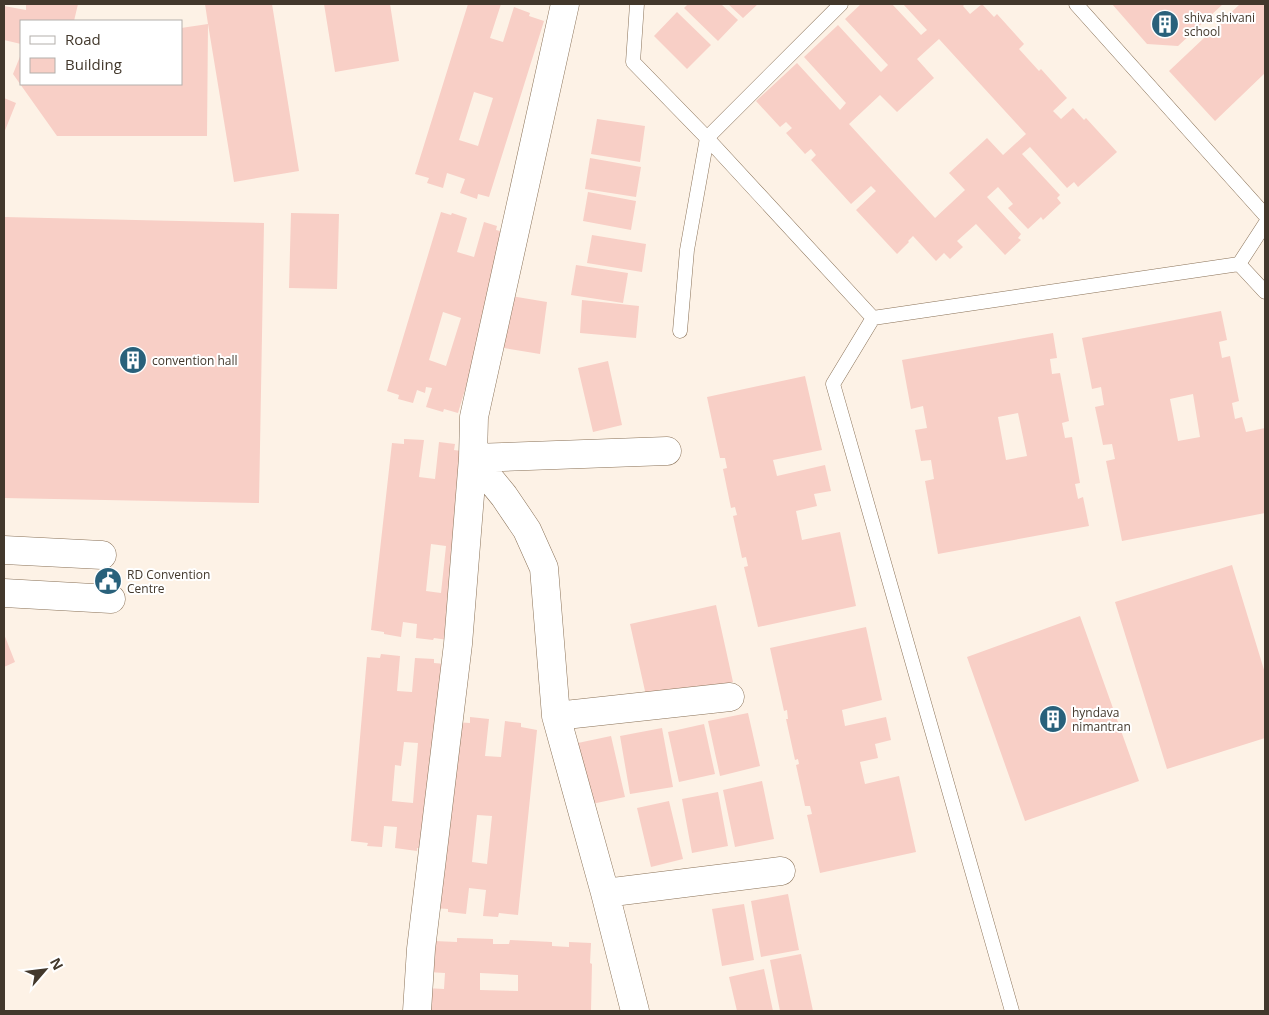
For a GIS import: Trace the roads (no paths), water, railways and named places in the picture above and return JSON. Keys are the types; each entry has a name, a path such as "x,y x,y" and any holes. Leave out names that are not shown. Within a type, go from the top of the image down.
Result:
{"street":[{"path":"417,1011 421,949 458,644 473,458 474,417 565,4"},
{"path":"473,458 667,451"},
{"path":"473,458 504,496 527,530 544,568 556,716 636,1011"},
{"path":"4,550 102,556"},
{"path":"4,593 111,599"},
{"path":"556,716 730,697"},
{"path":"605,893 781,871"}],"lane":[{"path":"637,4 632,62 707,138 873,318"},
{"path":"680,331 686,250 707,138 841,4"},
{"path":"1076,4 1265,215"},
{"path":"873,318 1239,264 1265,224"},
{"path":"1239,264 1265,292"},
{"path":"873,318 833,384 1012,1011"}],"place":[{"name":"shiva shivani school","path":"1165,24"},
{"name":"convention hall","path":"133,360"},
{"name":"RD Convention Centre","path":"108,581"},
{"name":"hyndava nimantran","path":"1053,719"}]}
